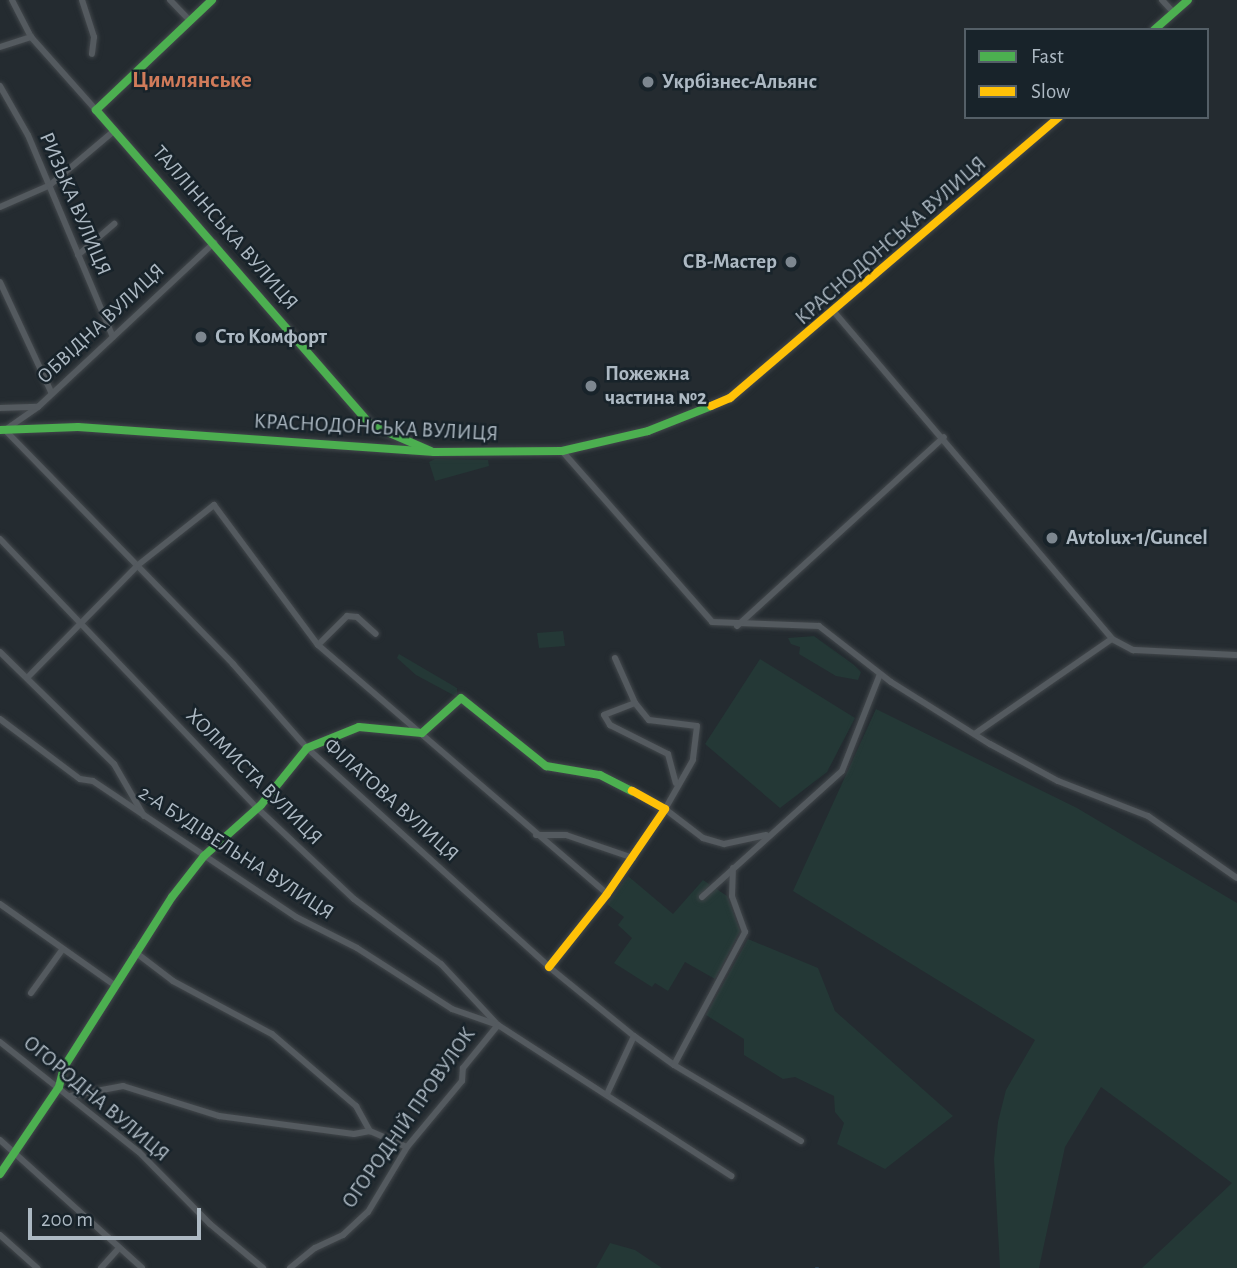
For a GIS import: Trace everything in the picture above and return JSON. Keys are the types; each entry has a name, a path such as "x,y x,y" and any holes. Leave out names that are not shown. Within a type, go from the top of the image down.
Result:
{"street":[{"name":"ТАЛЛІННСЬКА ВУЛИЦЯ","path":"12,0 31,37 215,241 371,425 433,452"},
{"path":"82,0 93,37 92,54"},
{"path":"170,0 188,20"},
{"path":"96,110 212,0"},
{"path":"1162,0 1173,12"},
{"path":"1156,28 1188,0"},
{"path":"0,47 31,37"},
{"name":"РИЗЬКА ВУЛИЦЯ","path":"0,86 50,185 113,337"},
{"name":"КРАСНОДОНСЬКА ВУЛИЦЯ","path":"3,430 78,427 433,452 562,451 648,431 730,398 835,313 1057,119"},
{"path":"0,206 50,185 115,130"},
{"path":"78,255 114,224"},
{"name":"ОБВІДНА ВУЛИЦЯ","path":"0,408 38,407 215,241"},
{"path":"0,282 52,394"},
{"path":"835,313 944,437 1112,639 1133,650 1237,654"},
{"path":"3,430 38,407"},
{"name":"ФІЛАТОВА ВУЛИЦЯ","path":"3,430 138,565 307,748 549,967 674,1065 801,1141"},
{"path":"737,626 944,437"},
{"path":"562,451 712,622 737,626 819,626 880,674 976,733 1058,781 1148,816 1237,878"},
{"path":"27,678 138,565 214,505 318,645 379,702 422,733 536,835 607,894"},
{"name":"ХОЛМИСТА ВУЛИЦЯ","path":"0,539 79,625 256,807 354,899 441,964 498,1025"},
{"path":"318,645 346,616 357,617 376,634"},
{"path":"976,733 1112,639"},
{"path":"0,652 114,764 145,818"},
{"path":"549,967 633,858 665,809 676,783 693,760 697,726 649,720 635,702 615,658"},
{"path":"702,897 766,835 842,771 880,674"},
{"path":"0,1174 59,1087 64,1067 135,952 204,856 256,807 307,748 359,727 422,733 461,698 547,766 600,775 665,809 703,838 724,844 766,835"},
{"path":"635,702 604,715 610,725 668,754 676,783"},
{"name":"2-А БУДІВЕЛЬНА ВУЛИЦЯ","path":"0,719 80,779 93,781 204,856 452,1009 498,1025"},
{"path":"536,835 566,835 633,858"},
{"path":"674,1065 745,933 732,896 733,868"},
{"path":"0,904 116,986"},
{"path":"31,993 62,950"},
{"path":"135,952 173,981 272,1034 356,1105 370,1131"},
{"name":"ОГОРОДНІЙ ПРОВУЛОК","path":"290,1268 315,1248 343,1235 368,1212 407,1147 462,1081 463,1068 498,1025 731,1176"},
{"path":"607,1094 634,1036"},
{"name":"ОГОРОДНА ВУЛИЦЯ","path":"0,1042 139,1152 210,1224 263,1268"},
{"path":"70,1096 123,1086 219,1116 354,1134 370,1131 407,1147"},
{"path":"0,1140 142,1268"},
{"path":"0,1235 37,1268"},
{"path":"101,1268 119,1248"}],"green space":[{"path":"435,459 488,460 489,466 435,481 429,462"},
{"path":"563,631 565,646 539,648 537,633"},
{"path":"814,636 861,672 858,680 836,676 799,654 800,647 791,644 788,638"},
{"path":"399,654 457,688 457,697 416,675 397,658"},
{"path":"760,659 855,718 827,772 780,808 705,744"},
{"path":"876,709 1077,808 1237,903 1237,1268 1142,1268 1232,1183 1101,1087 1065,1147 1039,1268 1000,1268 994,1159 998,1122 1006,1090 1035,1040 793,891"},
{"path":"628,876 673,914 703,880 727,896 740,931 715,979 685,962 668,991 655,983 652,987 614,963 632,938 618,925 624,917 607,904"},
{"path":"748,939 818,968 835,1011 953,1116 885,1169 837,1144 844,1123 835,1112 834,1096 795,1077 783,1079 744,1055 744,1039 706,1015"},
{"path":"610,1243 635,1250 662,1268 596,1268"}],"traffic: fast":[{"path":"212,0 96,110 371,425 431,451"},
{"path":"1156,28 1188,0"},
{"path":"0,430 78,427 434,452 562,451 648,431 711,406"},
{"path":"0,1174 59,1087 64,1067 172,897 204,856 261,805 307,748 359,727 422,733 461,698 546,766 600,775 632,791"}],"traffic: slow":[{"path":"711,406 730,398 1057,119"},
{"path":"549,967 607,894 665,809 632,791"}],"place":[{"name":"Укрбiзнес-Альянс","path":"648,82"},
{"name":"СВ-Мастер","path":"791,262"},
{"name":"Сто Комфорт","path":"201,337"},
{"name":"Пожежна частина №2","path":"591,386"},
{"name":"Avtolux-1/Guncel","path":"1052,538"}],"district":[{"name":"Цимлянське","path":"192,81"}]}
